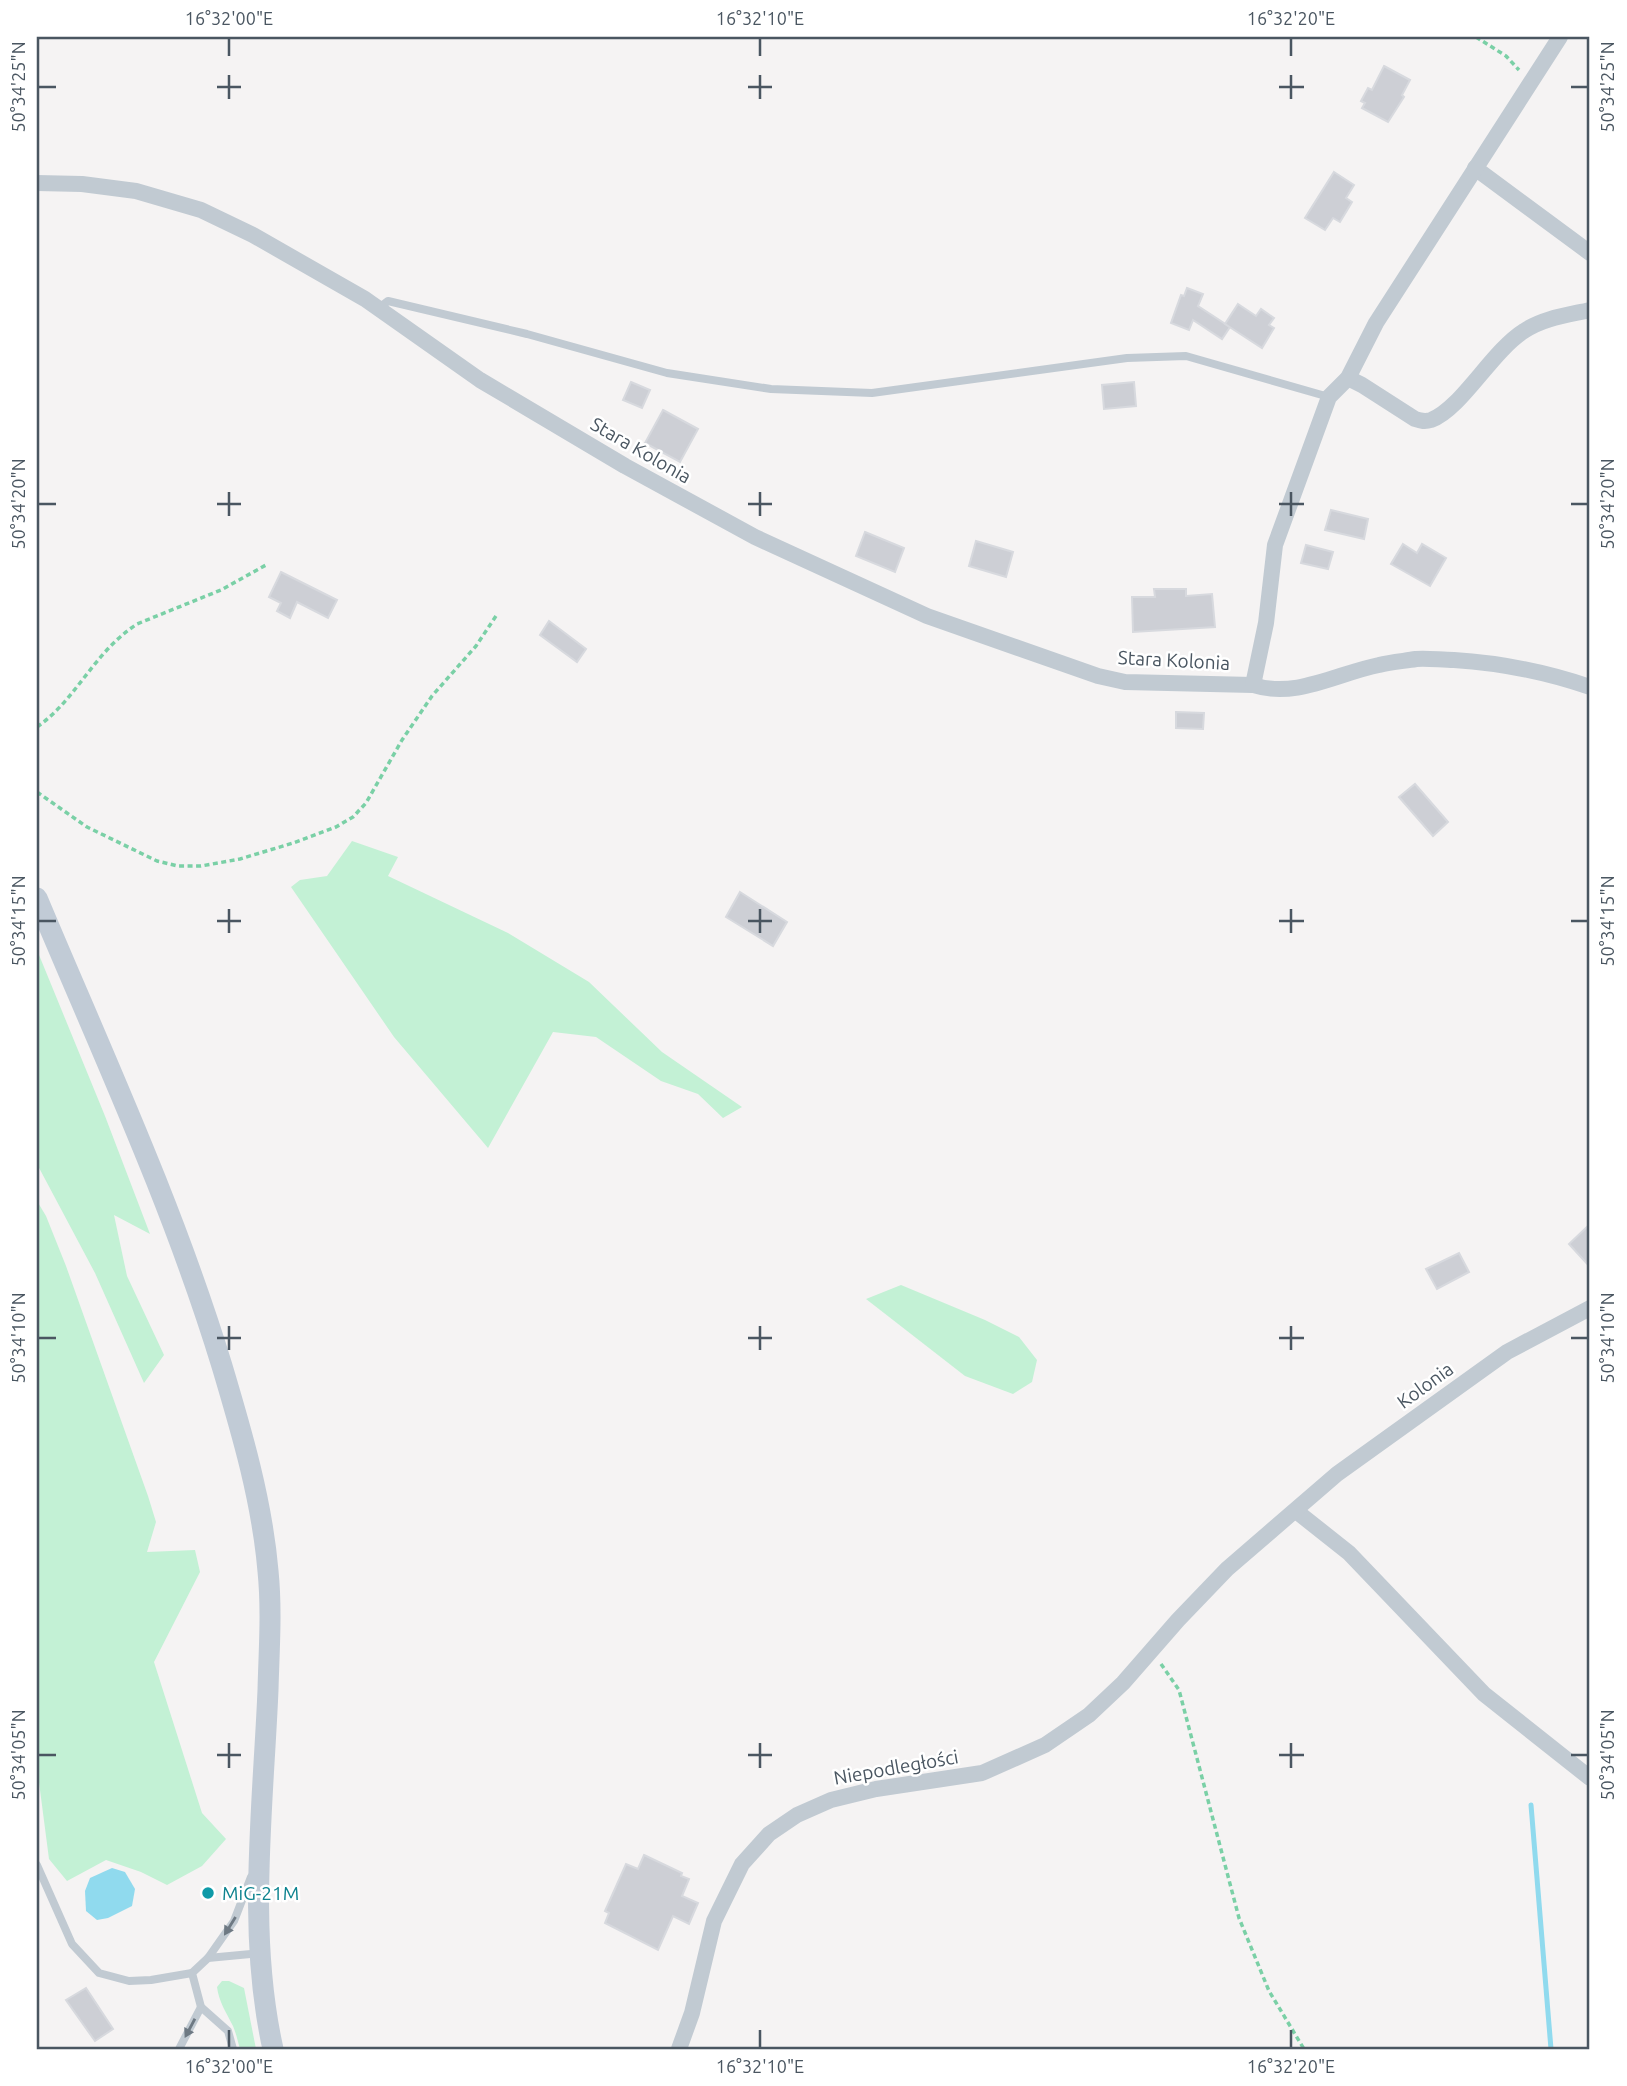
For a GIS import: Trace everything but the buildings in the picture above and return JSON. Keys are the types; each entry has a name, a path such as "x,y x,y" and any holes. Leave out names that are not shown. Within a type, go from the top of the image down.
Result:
{"main road":[{"path":"37,898 170,1213 202,1302 253,1478 265,1540 271,1604 259,1895 261,1953 268,2026 273,2049"}],"street":[{"path":"1253,685 1266,623 1275,545 1329,397 1348,378 1376,323 1560,37"},
{"path":"1475,169 1590,253"},
{"name":"Stara Kolonia","path":"37,183 82,184 136,191 201,210 253,235 379,308 480,380 625,466 755,537 927,616 1112,679 1125,682 1253,685 1264,689 1281,689 1312,685 1378,665 1420,659 1492,663 1559,677 1590,687"},
{"path":"1348,378 1424,422 1451,406 1508,343 1524,331 1541,322 1590,310"},
{"name":"Kolonia","path":"1150,1652 1227,1569 1337,1474 1507,1352 1590,1308"},
{"path":"1296,1511 1349,1553 1485,1694 1590,1778"},
{"name":"Niepodległości","path":"679,2049 692,2012 714,1921 742,1864 769,1835 797,1815 831,1800 877,1789 982,1773 1045,1745 1089,1715 1123,1683 1150,1652"}],"lane":[{"path":"379,308 388,301 574,346 667,373 771,389 872,393 1127,358 1186,356 1329,397"},
{"path":"37,1865 72,1944 99,1973 129,1981 151,1980 192,1973 208,1958 234,1921 244,1899 261,1844"},
{"path":"208,1958 261,1953"},
{"path":"192,1973 201,2007 228,2031 233,2049"},
{"path":"179,2049 201,2007"}],"path":[{"path":"1476,37 1506,56 1531,83"},
{"path":"37,727 61,705 99,656 125,631 136,624 221,590 266,565"},
{"path":"37,792 87,827 157,861 178,866 201,866 240,859 336,827 353,817 366,803 402,740 432,696 476,646 496,616"},
{"path":"1150,1652 1169,1673 1179,1690 1240,1918 1269,1991 1304,2049"}],"green space":[{"path":"352,841 398,857 388,876 508,933 589,982 662,1052 742,1107 723,1118 698,1094 661,1081 596,1037 553,1032 488,1148 394,1037 291,887 300,880 327,876"},
{"path":"37,950 150,1234 114,1215 127,1276 164,1355 144,1383 95,1273 37,1164"},
{"path":"37,1201 46,1216 66,1266 148,1496 156,1522 147,1552 195,1550 200,1572 154,1662 202,1813 226,1839 202,1866 167,1885 141,1872 106,1860 67,1881 49,1859 37,1767"},
{"path":"901,1285 1019,1337 1037,1360 1032,1382 1013,1394 965,1376 866,1299"},
{"path":"222,1981 229,1981 244,1988 256,2049 240,2049 218,1992 217,1987"}],"water":[{"path":"112,1868 125,1872 135,1889 132,1906 108,1918 97,1920 86,1911 85,1891 90,1878"}],"waterway":[{"path":"1531,1805 1551,2049"}],"place":[{"name":"MiG-21M","path":"208,1893"}]}
